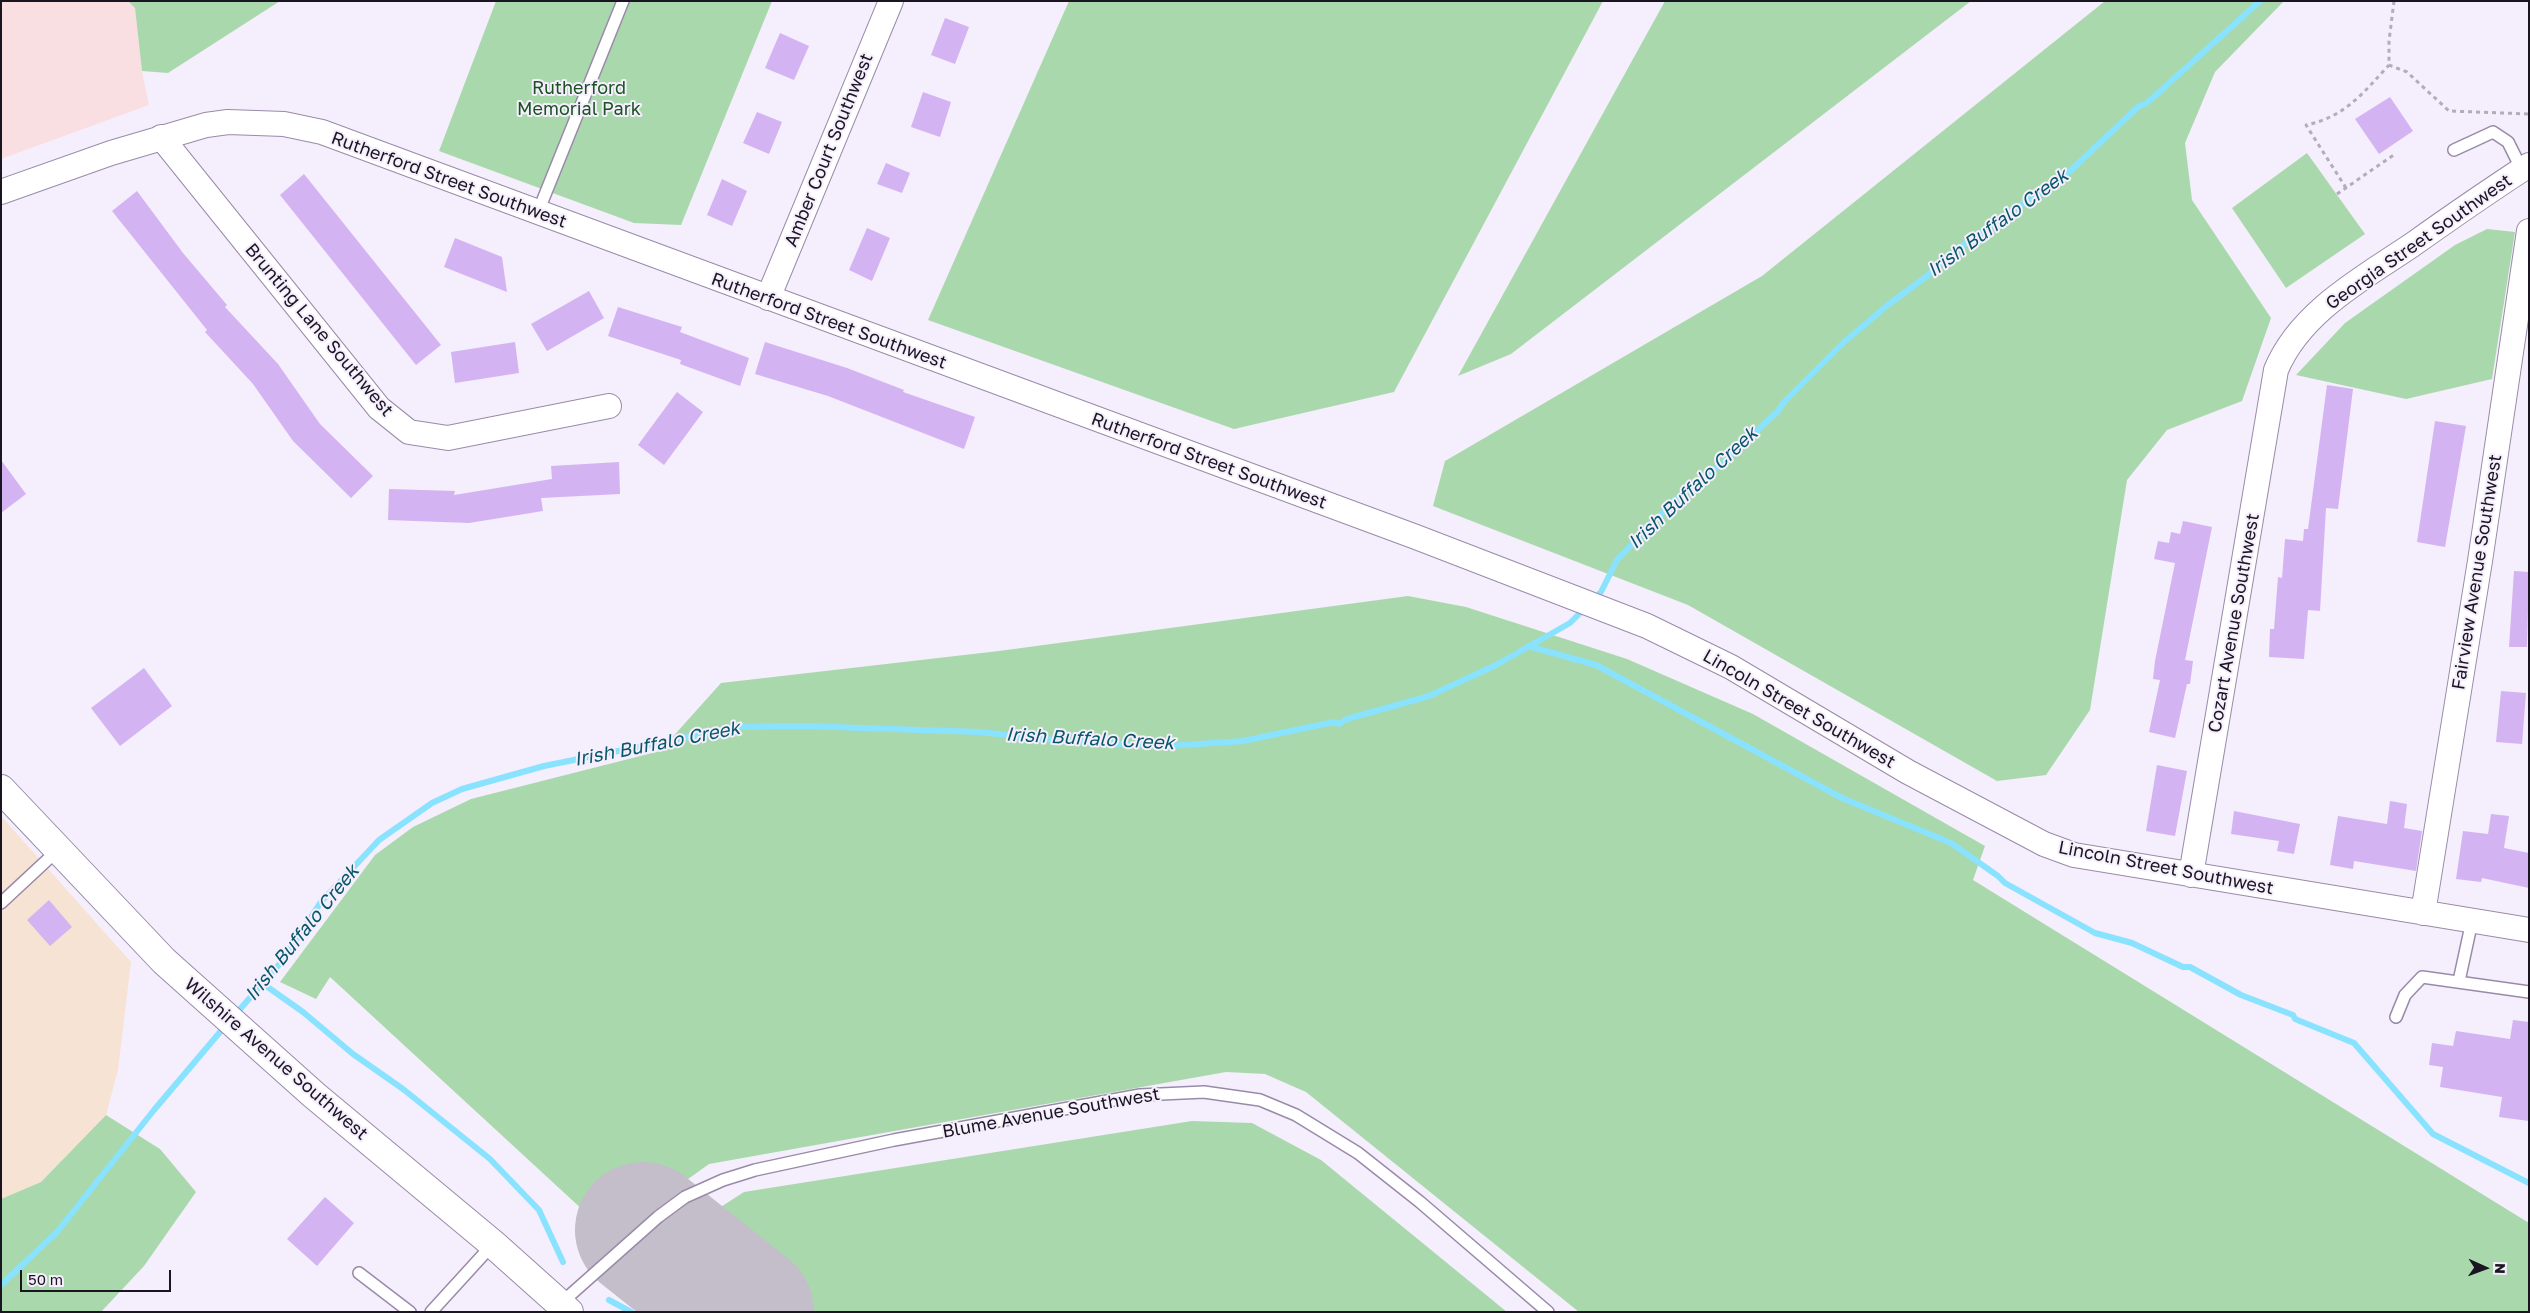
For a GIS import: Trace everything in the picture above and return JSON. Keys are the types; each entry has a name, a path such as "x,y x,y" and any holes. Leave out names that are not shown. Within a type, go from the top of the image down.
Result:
{"street":[{"name":"Amber Court Southwest","path":"768,298 891,1"},
{"name":"Rutherford Street Southwest","path":"1,192 161,137 228,122 284,124 322,132 1518,576 1647,626"},
{"name":"Brunting Lane Southwest","path":"161,137 379,408 409,432 448,438 609,406"},
{"name":"Georgia Street Southwest","path":"2276,370 2284,350 2305,326 2340,294 2525,168"},
{"name":"Fairview Avenue Southwest","path":"2424,913 2529,231"},
{"name":"Cozart Avenue Southwest","path":"2191,875 2276,370"},
{"name":"Lincoln Street Southwest","path":"1647,626 1731,667 1908,772 2044,844 2074,855 2529,930"},
{"name":"Wilshire Avenue Southwest","path":"1,789 142,940 164,961 290,1073 493,1244 565,1309"}],"lane":[{"path":"538,212 623,1"},
{"path":"2454,150 2493,132 2508,142 2525,168"},
{"path":"3,897 59,849"},
{"path":"2459,981 2472,921"},
{"path":"2396,1017 2405,995 2422,977 2529,992"},
{"name":"Blume Avenue Southwest","path":"565,1309 658,1217 685,1197 723,1180 756,1170 934,1133 1140,1095 1204,1092 1260,1100 1296,1115 1358,1153 1420,1202 1548,1312"},
{"path":"431,1312 493,1244"},
{"path":"359,1273 410,1312"}],"path":[{"path":"2346,188 2306,126 2340,114 2361,96 2389,65 2394,1"},
{"path":"2389,65 2407,72 2449,111 2529,114"},
{"path":"2337,194 2395,154"}],"shaded area":[{"path":"1,1 128,1 135,7 142,71 149,105 1,159"},
{"path":"1,816 131,962 118,1070 106,1115 41,1182 1,1199"}],"green space":[{"path":"128,1 280,1 168,73 142,71 135,8"},
{"name":"Rutherford Memorial Park","path":"496,1 772,1 681,225 634,223 439,151"},
{"path":"1069,1 1603,1 1394,392 1234,429 928,320"},
{"path":"1665,1 1971,1 1511,354 1458,376"},
{"path":"2105,1 2284,1 2215,72 2185,143 2192,200 2271,318 2242,401 2167,430 2127,480 2090,710 2046,775 1997,781 1688,605 1433,506 1445,461 1762,276"},
{"path":"2307,153 2365,234 2286,288 2232,208"},
{"path":"2487,229 2515,232 2492,379 2406,399 2296,375 2345,323 2455,245"},
{"path":"1408,596 1466,607 1627,659 1753,714 1985,846 1973,880 2529,1223 2529,1312 1579,1312 1306,1092 1265,1074 1226,1072 709,1164 610,1235 330,977 316,999 280,982 375,855 413,827 471,799 660,751 721,683 999,651"},
{"path":"106,1115 160,1149 196,1192 144,1266 101,1312 1,1312 1,1199 41,1182"},
{"path":"1192,1121 1252,1123 1321,1160 1507,1312 795,1312 688,1228 744,1192"}],"building":[{"path":"945,18 969,27 955,64 931,55"},
{"path":"780,33 809,46 794,80 765,68"},
{"path":"923,92 951,102 940,137 911,127"},
{"path":"2390,97 2413,131 2379,154 2355,119"},
{"path":"757,112 782,122 769,154 743,143"},
{"path":"886,163 910,173 902,193 877,184"},
{"path":"304,174 441,345 416,365 280,195"},
{"path":"722,179 747,191 732,226 707,215"},
{"path":"137,191 183,253 227,305 225,307 278,364 320,424 373,476 351,498 293,441 253,384 205,332 207,330 112,211"},
{"path":"867,228 890,238 872,281 849,270"},
{"path":"455,238 502,257 507,292 444,267"},
{"path":"589,291 604,318 547,351 531,324"},
{"path":"618,307 682,327 680,332 749,358 740,386 680,364 681,360 608,336"},
{"path":"515,342 519,373 455,383 451,352"},
{"path":"765,342 847,368 904,390 903,392 975,417 964,449 828,396 755,374"},
{"path":"2327,385 2353,389 2338,509 2326,508 2320,611 2308,610 2304,659 2269,657 2270,629 2274,629 2278,577 2282,578 2285,539 2303,541 2304,529 2308,529"},
{"path":"677,392 703,412 664,465 638,445"},
{"path":"2435,421 2466,426 2445,547 2417,542"},
{"path":"1,460 26,494 1,513"},
{"path":"619,462 620,494 541,498 543,511 469,523 388,520 389,489 455,491 454,495 552,479 551,466"},
{"path":"2183,521 2212,527 2185,660 2193,661 2190,684 2187,684 2175,738 2149,732 2160,680 2153,679 2155,661 2175,563 2154,559 2158,541 2169,543 2171,532 2180,534"},
{"path":"2514,571 2529,572 2527,647 2509,647"},
{"path":"144,668 172,706 120,746 91,708"},
{"path":"2501,691 2526,693 2522,744 2496,742"},
{"path":"2157,765 2187,771 2175,836 2146,831"},
{"path":"2390,801 2407,804 2404,828 2422,831 2416,871 2354,861 2353,869 2330,865 2338,816 2387,824"},
{"path":"2234,811 2300,824 2294,854 2277,851 2279,841 2231,834"},
{"path":"2491,814 2509,816 2504,848 2529,853 2529,888 2482,878 2481,882 2456,879 2463,831 2488,834"},
{"path":"49,900 72,927 50,946 27,920"},
{"path":"2513,1020 2529,1022 2529,1121 2499,1117 2502,1097 2440,1087 2443,1067 2429,1065 2432,1043 2453,1046 2456,1031 2510,1039"},
{"path":"325,1197 354,1223 317,1266 287,1239"}],"waterway":[{"name":"Irish Buffalo Creek","path":"1593,600 1601,592 1617,560 1676,499 1725,461 1778,411 1784,402 1843,343 1889,304 1927,276 1949,255 2070,171 2139,106 2147,103 2260,1"},
{"name":"Irish Buffalo Creek","path":"234,1016 283,960 321,902 379,840 432,803 462,789 544,766 737,727 803,726 980,732 1074,742 1169,746 1243,741 1334,722 1339,724 1347,719 1429,696 1496,665 1570,623 1586,607"},
{"path":"1528,646 1596,665 1842,798 1951,843 2005,883 2095,933 2132,943 2183,967 2190,967 2241,995 2293,1015 2295,1019 2354,1043 2433,1134 2529,1183"},
{"path":"262,983 303,1012 353,1054 403,1089 490,1159 539,1210 563,1262"},
{"name":"Irish Buffalo Creek","path":"1,1285 57,1232 154,1110 226,1025"},
{"path":"609,1300 631,1312"}],"runway":[{"path":"643,1230 746,1312"}]}
